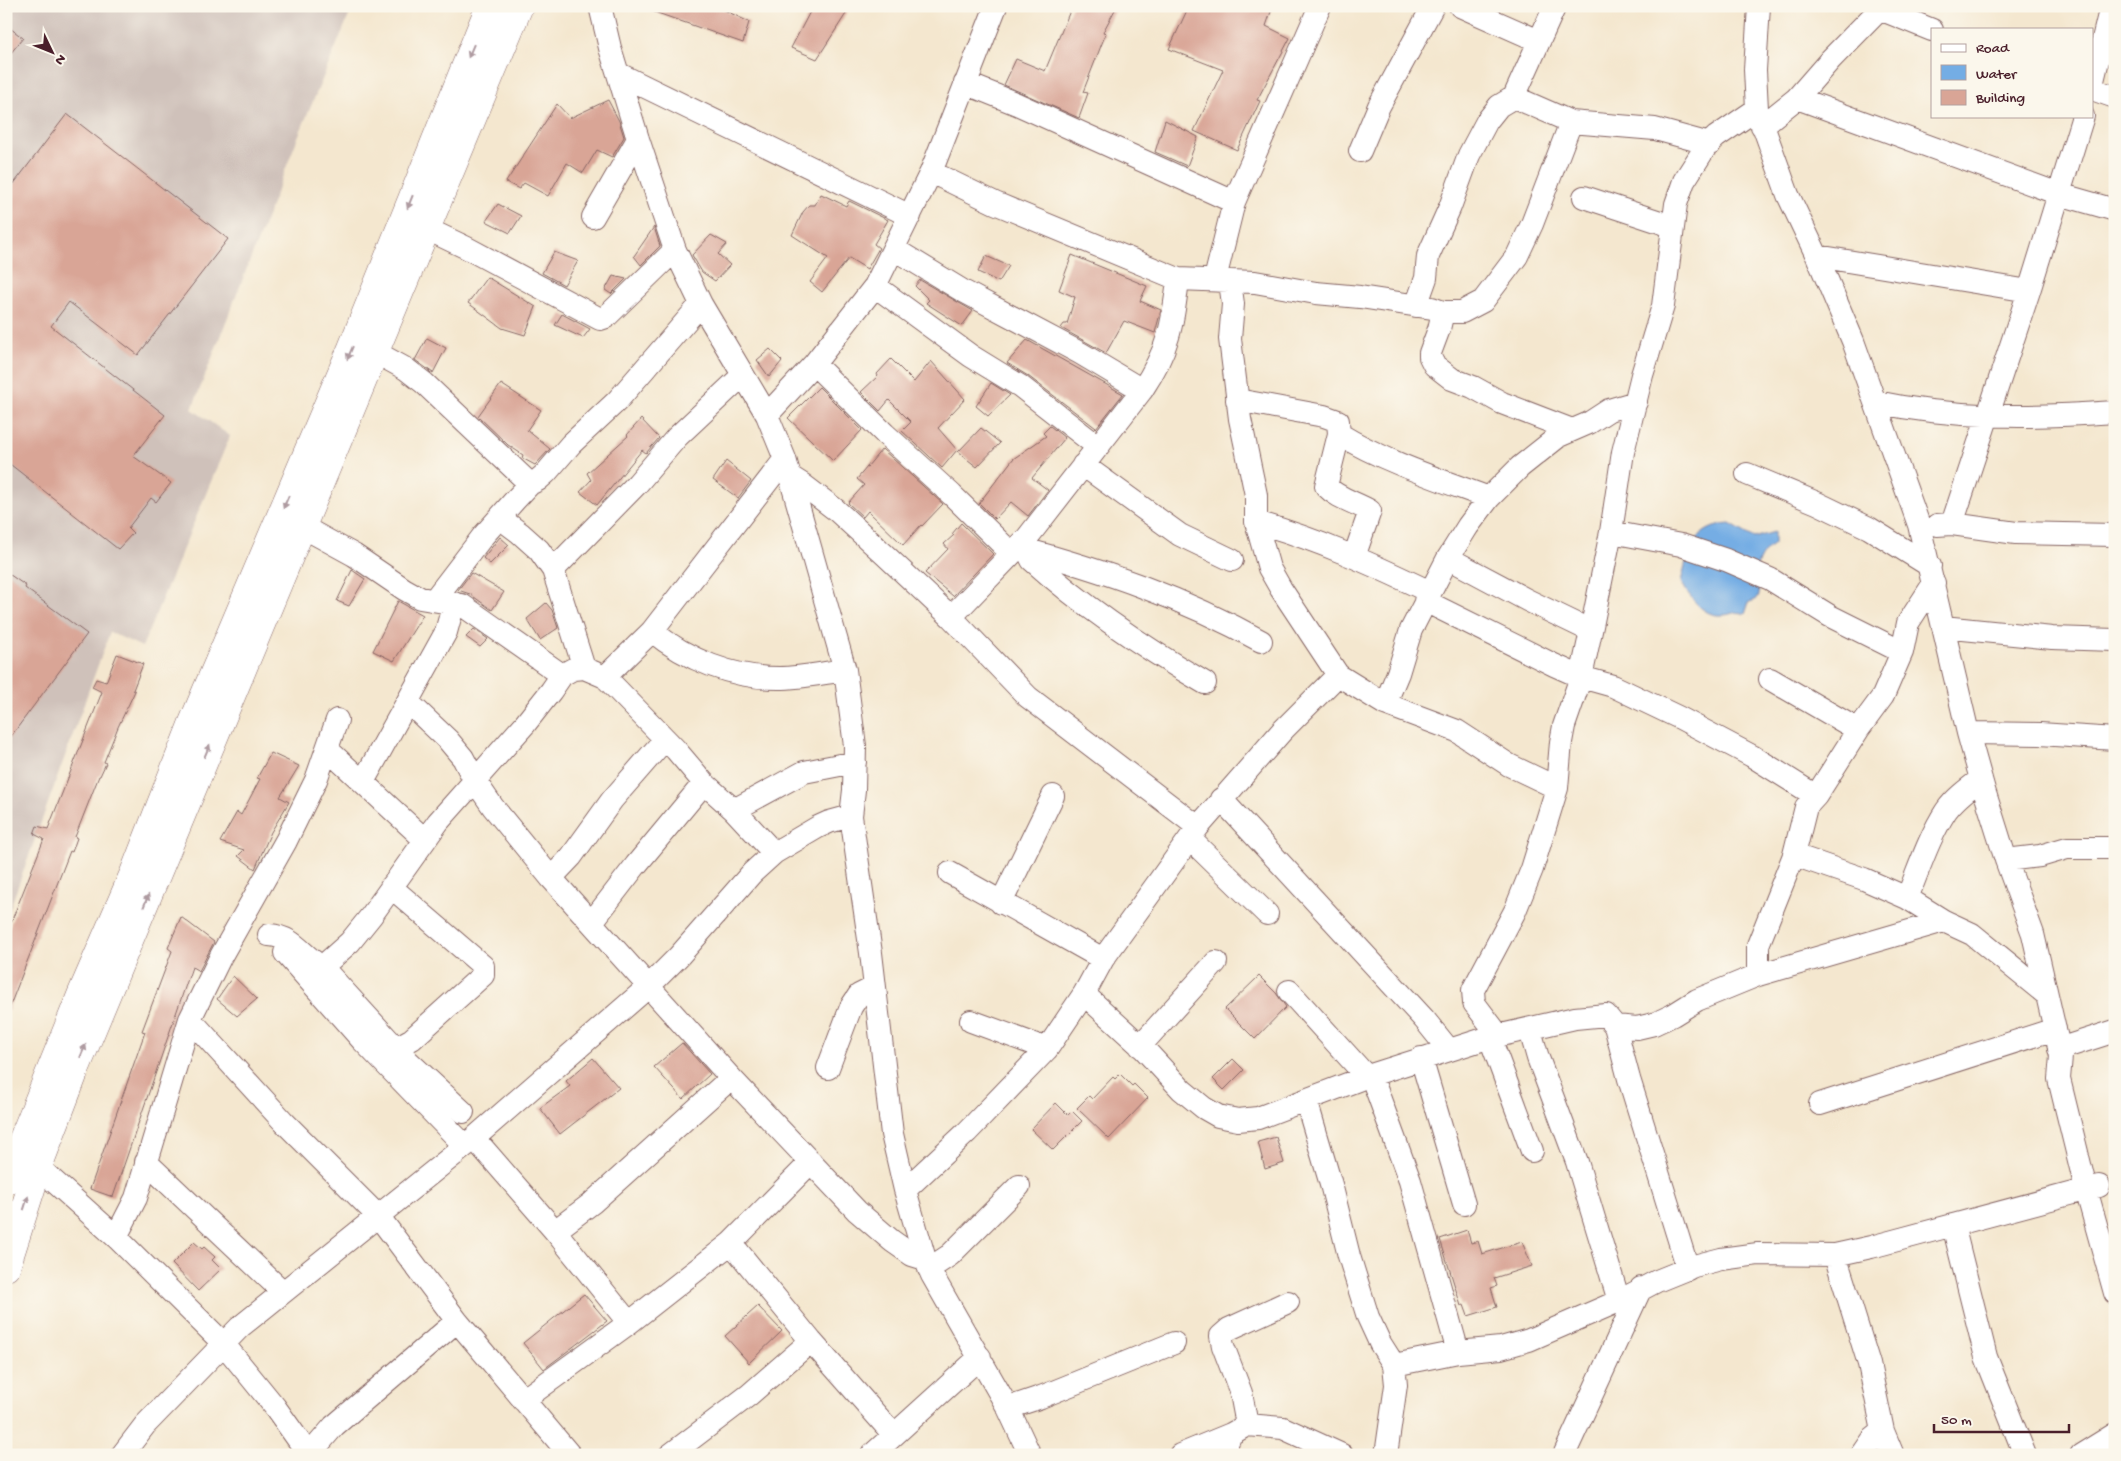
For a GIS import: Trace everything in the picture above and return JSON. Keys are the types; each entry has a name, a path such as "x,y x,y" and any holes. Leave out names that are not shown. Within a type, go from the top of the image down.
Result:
{"main road":[{"path":"6,1181 93,966 134,873 192,725 352,348 490,6"},
{"path":"6,1267 38,1167 75,1070 519,6"}],"street":[{"path":"600,6 610,48 675,250 701,304 767,415 788,468 815,570 845,670 846,692 854,729 855,762 851,816 875,987 892,1134 905,1190 927,1264 1008,1408 1030,1455"},
{"path":"767,415 814,364 875,286 931,172 996,6"},
{"path":"1320,6 1234,202 1223,281 1233,304 1230,339 1237,400 1256,495 1256,522 1269,568 1338,675 1385,704 1457,731 1508,765 1557,788"},
{"path":"1360,151 1379,106 1433,6"},
{"path":"1460,6 1539,41"},
{"path":"1416,306 1426,278 1428,256 1450,207 1469,154 1487,121 1499,106 1514,98 1555,6"},
{"path":"1759,6 1755,70 1759,117 1788,196 1817,256 1876,402 1919,525 1968,734 2006,860 2034,934 2058,1045 2059,1079 2093,1188 2115,1293"},
{"path":"2094,77 2111,6"},
{"path":"1532,1152 1494,1037 1474,1003 1472,990 1515,912 1532,869 1557,788 1564,726 1581,677 1591,631 1611,532 1623,452 1663,306 1672,226 1676,204 1684,181 1710,144 1738,121 1759,117 1797,98 1881,8 1931,30"},
{"path":"619,74 910,216"},
{"path":"965,83 1017,104 1234,202"},
{"path":"2094,90 2115,97"},
{"path":"1514,98 1571,122 1654,129 1710,144"},
{"path":"1797,98 2059,194 2115,210"},
{"path":"1952,524 2029,291 2082,118"},
{"path":"931,172 995,203 1178,279 1255,282 1316,293 1360,297 1443,312 1462,312 1483,301 1517,256 1532,224 1571,122"},
{"path":"593,217 638,139"},
{"path":"1584,197 1672,226"},
{"path":"425,228 467,248 518,277 600,319 606,317 675,250"},
{"path":"894,249 963,291 1080,353 1142,390"},
{"path":"1817,256 2029,291"},
{"path":"951,617 1018,550 1142,390 1156,369 1168,340 1178,279"},
{"path":"875,286 971,356 1020,386 1097,446"},
{"path":"363,782 446,632 444,601 500,518 530,484 546,473 571,444 616,400 701,304"},
{"path":"1443,312 1440,329 1430,353 1434,365 1452,379 1473,387 1502,403 1572,430"},
{"path":"375,352 406,369 424,383 530,484"},
{"path":"814,364 885,434 952,495 1018,550 1096,613 1152,652 1204,683"},
{"path":"553,570 637,484 677,437 743,375"},
{"path":"1237,400 1324,416 1338,421 1339,434 1326,486 1334,495 1358,504 1370,511 1354,557"},
{"path":"1385,704 1398,673 1411,630 1448,558 1468,526 1489,498 1539,450 1559,436 1609,410 1636,402"},
{"path":"1876,402 1908,409 1954,414 2115,412"},
{"path":"1339,434 1353,443 1430,476 1489,498"},
{"path":"1083,465 1180,535 1232,560"},
{"path":"788,468 802,484 836,510 951,617 1028,697 1194,833 1267,914"},
{"path":"605,677 652,631 788,468"},
{"path":"1747,474 1817,503 1869,528 1932,574"},
{"path":"500,518 539,550 553,570 584,668"},
{"path":"1256,522 1284,530 1354,557 1581,677 1613,686 1680,718 1752,756 1816,796"},
{"path":"1919,525 1952,524 2016,533 2115,535"},
{"path":"301,526 354,555 420,598 444,601 462,606 562,675"},
{"path":"1611,532 1681,545 1726,560 1770,580 1830,616 1902,652"},
{"path":"1018,550 1092,569 1169,596 1226,622 1261,641"},
{"path":"1448,558 1591,631"},
{"path":"1758,975 1758,945 1794,855 1806,807 1816,796 1858,730 1883,696 1902,652 1908,623 1932,574"},
{"path":"1943,628 2052,638 2115,640"},
{"path":"652,631 669,645 728,673 780,678 845,670"},
{"path":"322,967 350,942 372,916 438,822 551,692 562,675 573,669 584,668 605,677 665,739 704,783 734,810 774,853"},
{"path":"905,1190 967,1132 1047,1048 1084,994 1103,959 1194,833 1221,799 1282,731 1338,675"},
{"path":"1770,679 1858,730"},
{"path":"408,702 464,758 475,781 493,807 551,878 731,1078 858,1210 892,1241 927,1264"},
{"path":"116,1237 136,1198 190,1020 316,780 337,720"},
{"path":"1968,734 2040,734 2115,739"},
{"path":"551,878 571,857 612,800 665,739"},
{"path":"327,750 425,840"},
{"path":"734,810 804,772 855,762"},
{"path":"1907,898 1946,811 1981,779"},
{"path":"592,922 636,865 704,783"},
{"path":"1001,903 1053,796"},
{"path":"1221,799 1424,1018 1450,1050"},
{"path":"122,1455 145,1424 240,1327 379,1217 469,1142 648,987 679,956 752,873 774,853 818,827 851,816"},
{"path":"2006,860 2040,856 2067,848 2115,848"},
{"path":"1794,855 1864,879 1907,898 1944,921 1972,934 2047,995"},
{"path":"950,874 1103,959"},
{"path":"391,887 484,966 483,975 412,1039 396,1048"},
{"path":"248,910 362,1040 469,1142 555,1231 630,1323"},
{"path":"1615,1026 1637,1028 1654,1024 1674,1015 1696,1000 1758,975 1944,921"},
{"path":"269,935 290,940 309,960 322,967 406,1059 464,1112"},
{"path":"1140,1046 1216,962"},
{"path":"828,1068 851,1007 859,995 875,987"},
{"path":"1289,991 1369,1076 1410,1181 1458,1352"},
{"path":"1084,994 1204,1108 1227,1119 1238,1120 1258,1118 1421,1058 1494,1037 1600,1014 1606,1015 1615,1026 1629,1079 1688,1269"},
{"path":"190,1020 283,1121 379,1217 457,1321 570,1455"},
{"path":"972,1021 1047,1048"},
{"path":"1530,1030 1538,1058 1577,1162 1619,1301"},
{"path":"1820,1104 2115,1031"},
{"path":"1421,1058 1464,1204"},
{"path":"555,1231 592,1203 731,1078"},
{"path":"1306,1100 1332,1188 1349,1256 1368,1317 1380,1343 1394,1365 1396,1385 1386,1455"},
{"path":"146,1162 283,1292"},
{"path":"523,1400 630,1323 731,1242 811,1162"},
{"path":"38,1167 116,1237 223,1343 275,1407 309,1455 334,1426 457,1321"},
{"path":"927,1264 950,1255 1019,1186"},
{"path":"1394,1365 1458,1352 1501,1348 1529,1340 1619,1301 1641,1288 1688,1269 1721,1259 1758,1254 1835,1255 1871,1248 2093,1188"},
{"path":"2093,1188 2115,1236"},
{"path":"1954,1225 1986,1357 2025,1455"},
{"path":"731,1242 811,1341 894,1435"},
{"path":"1835,1255 1869,1364 1883,1430 1892,1455"},
{"path":"1564,1455 1641,1288"},
{"path":"1222,1455 1239,1430 1241,1393 1221,1336 1229,1329 1288,1302"},
{"path":"670,1455 749,1395 811,1341"},
{"path":"1008,1408 1041,1397 1174,1343"},
{"path":"872,1455 980,1357"},
{"path":"1180,1455 1239,1430 1283,1428 1342,1455"},
{"path":"1862,1455 1873,1439 1883,1430"},
{"path":"2081,1455 2115,1434"}],"shaded area":[{"path":"6,6 353,6 298,137 192,409 230,436 142,647 110,632 6,919"}],"water":[{"path":"1730,524 1754,538 1774,532 1774,544 1766,550 1758,564 1756,581 1759,595 1754,601 1749,602 1745,614 1738,612 1715,615 1698,605 1681,582 1690,551 1695,542 1708,530"}],"building":[{"path":"647,6 716,6 749,22 743,43 646,9"},
{"path":"813,6 851,6 817,59 791,48"},
{"path":"1072,6 1117,6 1103,32 1106,33 1083,92 1088,93 1079,118 1004,85 1016,59 1045,71"},
{"path":"1189,6 1273,6 1266,26 1290,38 1257,100 1260,101 1237,150 1194,131 1223,70 1169,49"},
{"path":"6,25 23,38 6,59"},
{"path":"608,100 619,121 624,137 612,157 597,150 583,173 567,163 548,196 524,183 519,189 506,182 557,104 570,118"},
{"path":"67,114 228,239 138,355 69,302 51,326 165,415 133,456 171,483 156,502 151,498 128,528 133,533 118,549 6,461 6,194"},
{"path":"1165,120 1198,137 1187,166 1155,152"},
{"path":"821,194 846,206 849,201 888,220 874,244 879,248 867,269 849,258 822,292 810,282 828,258 792,235 803,212 809,205 815,205"},
{"path":"498,204 521,216 510,233 486,221"},
{"path":"654,227 660,246 641,265 634,256"},
{"path":"711,235 727,244 718,254 730,265 715,281 702,272 692,255"},
{"path":"554,252 578,261 564,285 542,273"},
{"path":"1072,255 1147,286 1140,301 1161,310 1155,333 1124,321 1106,353 1061,328 1064,324 1067,324 1075,297 1059,290"},
{"path":"986,256 1009,266 999,282 978,272"},
{"path":"613,276 626,279 611,294 605,290"},
{"path":"487,277 536,307 525,335 502,328 468,303"},
{"path":"920,280 973,311 962,326 926,303 929,300 915,286"},
{"path":"562,314 590,329 583,338 555,325"},
{"path":"427,338 446,348 433,373 415,360"},
{"path":"1027,340 1123,394 1096,428 1028,376 1007,363"},
{"path":"770,349 782,361 769,377 757,360"},
{"path":"891,359 914,382 931,361 965,399 938,428 957,450 942,468 902,431 911,422 889,400 880,411 861,392 878,376 877,374"},
{"path":"991,383 1010,395 988,416 976,406"},
{"path":"501,384 541,410 527,430 550,449 535,465 522,458 523,455 508,445 478,416"},
{"path":"819,387 862,430 833,461 788,418"},
{"path":"641,419 659,438 646,453 642,450 597,505 580,492 591,480 587,473 628,436"},
{"path":"1050,426 1065,438 1032,478 1048,490 1028,516 1011,502 995,519 979,503 1013,459 1046,436 1043,433"},
{"path":"981,428 1000,443 977,467 958,452"},
{"path":"882,449 943,504 903,545 868,511 863,517 848,503 864,485 857,479"},
{"path":"726,461 751,481 738,498 713,480"},
{"path":"961,523 993,554 953,596 925,573 948,549 944,544 954,535 952,534"},
{"path":"500,537 509,545 490,564 483,558"},
{"path":"352,570 365,579 349,606 337,601"},
{"path":"6,572 87,634 6,743"},
{"path":"471,573 504,592 492,610 470,594 458,590"},
{"path":"398,601 423,615 394,661 373,651"},
{"path":"546,603 552,610 558,628 540,640 527,619"},
{"path":"474,629 488,639 480,647 466,637"},
{"path":"117,654 143,664 133,690 135,691 104,762 106,763 75,837 77,838 72,852 70,851 6,1016 6,935 44,839 34,834 37,826 48,829 102,692 92,687 96,679 106,682"},
{"path":"271,753 299,766 280,797 289,802 271,832 255,869 238,856 244,850 220,842 237,812 241,815 260,779 257,778"},
{"path":"181,917 214,942 199,971 192,967 113,1197 90,1189 145,1032 142,1031 172,951 168,948"},
{"path":"233,976 257,999 237,1016 217,999"},
{"path":"1259,976 1276,993 1286,1007 1255,1039 1225,1009"},
{"path":"682,1043 710,1074 683,1099 654,1067"},
{"path":"593,1058 619,1088 560,1134 540,1108 570,1086 566,1081"},
{"path":"1233,1059 1244,1070 1224,1090 1213,1079"},
{"path":"1120,1074 1132,1086 1134,1084 1148,1098 1109,1139 1077,1108 1089,1096 1092,1099 1113,1077 1115,1079"},
{"path":"1056,1103 1068,1115 1072,1111 1082,1121 1053,1150 1031,1129"},
{"path":"1276,1137 1284,1163 1265,1169 1258,1142"},
{"path":"1467,1230 1471,1243 1478,1241 1482,1254 1522,1242 1532,1266 1494,1278 1497,1286 1491,1288 1497,1307 1468,1316 1464,1305 1461,1306 1440,1239"},
{"path":"194,1242 202,1249 204,1247 215,1257 212,1260 221,1269 198,1291 172,1264"},
{"path":"584,1294 607,1321 544,1369 523,1343"},
{"path":"758,1306 782,1331 749,1363 725,1336"}]}
